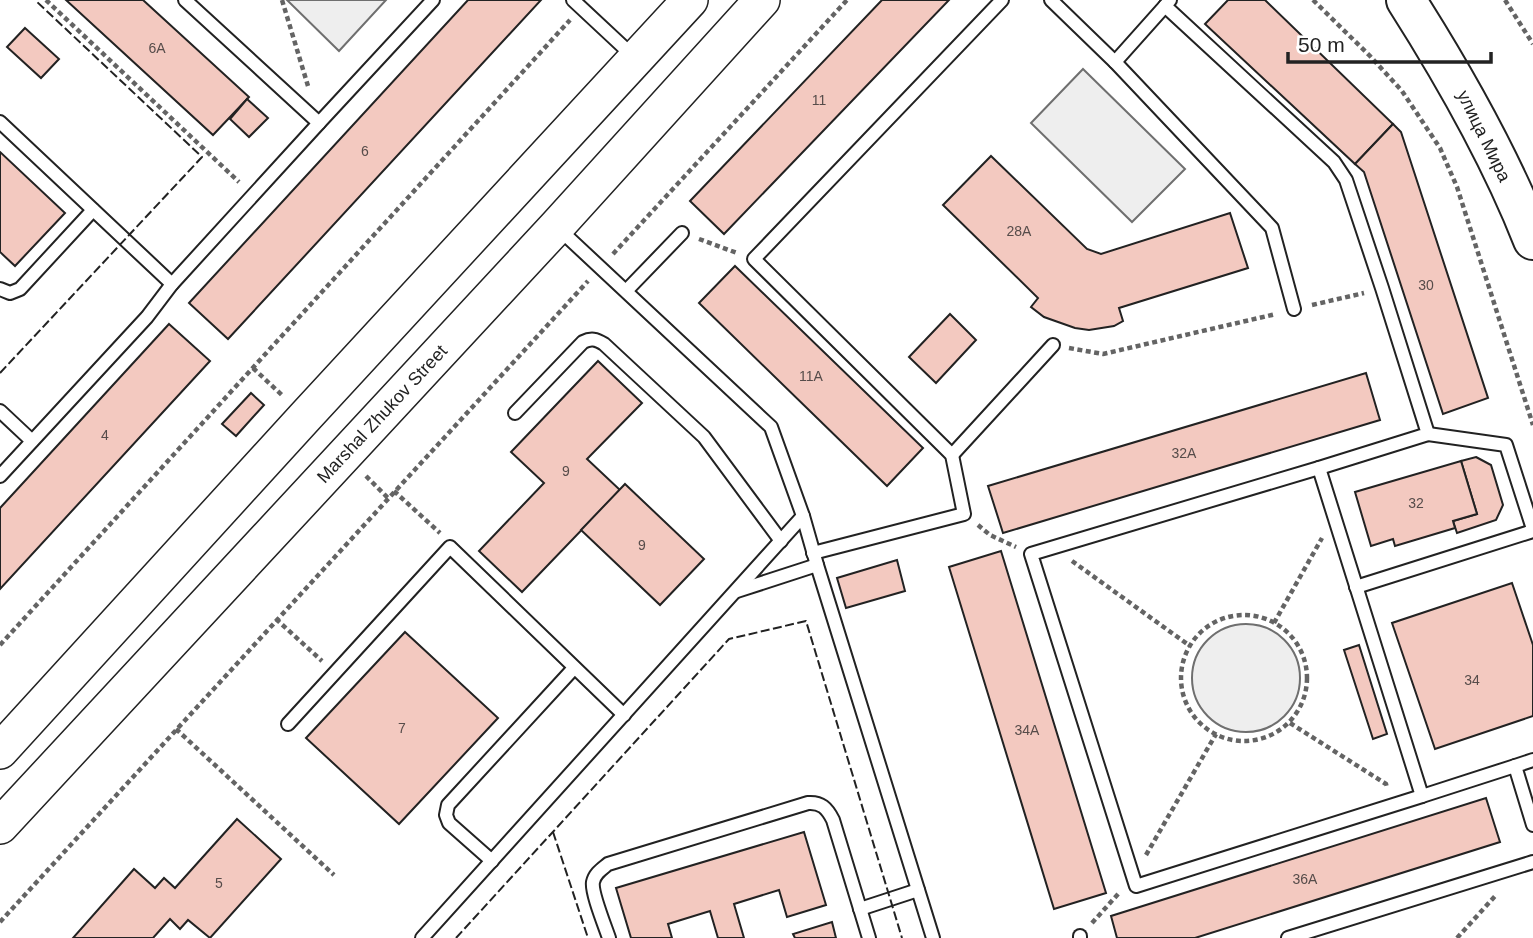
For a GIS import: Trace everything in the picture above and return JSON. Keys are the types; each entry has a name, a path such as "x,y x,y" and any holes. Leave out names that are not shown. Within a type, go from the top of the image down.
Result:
{"main road":[{"path":"0,751 690,0"},
{"name":"Marshal Zhukov Street","path":"0,826 762,0"},
{"name":"улица Мира","path":"1406,0 1444,59 1483,130 1532,235"},
{"path":"582,118 622,154"}],"lane":[{"path":"185,0 319,123"},
{"path":"0,476 433,0"},
{"path":"736,591 815,559 964,514 952,455 754,259 1002,0"},
{"path":"1051,0 1115,62 1272,228 1294,309"},
{"path":"1115,62 1167,3 1334,162 1346,180 1428,434"},
{"path":"577,4 636,59"},
{"path":"0,122 172,284"},
{"path":"0,289 10,293 20,289 93,210"},
{"path":"556,226 771,427 803,516 933,938"},
{"path":"626,290 682,233"},
{"path":"514,413 583,342 597,340 704,437 781,541"},
{"path":"952,455 1053,345"},
{"path":"0,411 32,441"},
{"path":"1356,587 1533,530 1506,445 1428,434 1031,554 1136,886 1533,760"},
{"path":"1319,468 1422,796"},
{"path":"422,938 803,516"},
{"path":"288,724 450,547 624,715"},
{"path":"492,861 449,823 446,815 448,806 575,668"},
{"path":"1515,766 1533,825"},
{"path":"608,938 593,882 598,871 608,864 808,803 816,803 829,812 869,938"},
{"path":"1288,938 1528,863"},
{"path":"860,909 918,890"}],"path":[{"path":"46,0 253,195"},
{"path":"282,0 319,123"},
{"path":"0,922 848,0"},
{"path":"1313,0 1402,92 1440,148 1457,187 1533,425"},
{"path":"1505,0 1533,44"},
{"path":"0,645 577,4"},
{"path":"682,233 754,259"},
{"path":"1053,345 1103,354 1382,288"},
{"path":"394,491 437,528 450,547"},
{"path":"964,514 990,535 1031,554"},
{"path":"1274,623 1321,538 1339,532"},
{"path":"1054,547 1190,646"},
{"path":"1237,615 1259,617 1280,625 1296,641 1305,661 1308,682 1303,704 1290,723 1273,736 1251,742 1229,740 1209,732 1193,716 1183,696 1181,674 1190,646 1198,634 1216,621 1237,615"},
{"path":"276,619 336,673"},
{"path":"1290,723 1386,784 1393,805"},
{"path":"176,729 334,875"},
{"path":"1080,937 1133,877 1216,734"},
{"path":"1457,938 1528,863"}],"shaded area":[{"path":"287,0 386,0 339,51"},
{"path":"1083,69 1185,169 1132,222 1031,123"},
{"path":"1246,624 1267,628 1284,640 1296,657 1300,678 1296,699 1284,716 1267,728 1246,732 1225,728 1208,716 1196,699 1192,678 1196,657 1208,640 1225,628"}],"building":[{"path":"66,0 143,0 249,97 213,135"},
{"path":"468,0 541,0 228,339 189,303"},
{"path":"882,0 949,0 724,234 690,201"},
{"path":"1228,0 1265,0 1393,124 1355,164 1205,24"},
{"path":"25,28 59,59 41,78 7,47"},
{"path":"247,99 268,118 249,137 230,119"},
{"path":"1393,124 1401,132 1488,398 1443,414 1364,172 1355,164"},
{"path":"0,152 65,213 15,266 0,252"},
{"path":"991,156 1087,249 1101,254 1230,213 1248,268 1119,308 1123,321 1114,326 1089,330 1044,317 1031,307 1038,298 943,205"},
{"path":"735,266 923,448 887,486 699,303"},
{"path":"950,314 976,340 936,383 909,357"},
{"path":"169,324 210,361 0,589 0,508"},
{"path":"598,361 642,403 587,459 620,490 522,592 479,551 544,483 511,452"},
{"path":"1366,373 1380,420 1003,533 988,486"},
{"path":"251,393 264,405 236,436 222,424"},
{"path":"1476,457 1491,465 1503,505 1496,520 1457,533 1453,521 1477,514 1461,461"},
{"path":"1461,461 1477,514 1453,521 1455,528 1395,546 1393,539 1371,546 1355,492"},
{"path":"625,484 704,559 660,605 581,530"},
{"path":"1001,551 1106,893 1054,909 949,567"},
{"path":"897,560 905,591 846,608 837,578"},
{"path":"1512,583 1533,645 1533,716 1435,749 1392,623"},
{"path":"405,632 498,718 399,824 306,738"},
{"path":"1359,645 1387,734 1373,739 1344,650"},
{"path":"1486,798 1500,842 1195,938 1117,938 1111,916"},
{"path":"237,819 281,859 210,938 188,920 180,929 170,919 153,938 73,938 134,869 155,888 164,878 175,888"},
{"path":"804,832 826,905 787,917 779,890 734,904 744,938 718,938 710,911 668,924 672,938 631,938 616,888"},
{"path":"832,922 836,938 795,938 793,934"}],"fence":[{"path":"0,373 202,157 35,0"},
{"path":"456,938 729,639 806,621 902,938"},
{"path":"553,832 588,938"}]}
